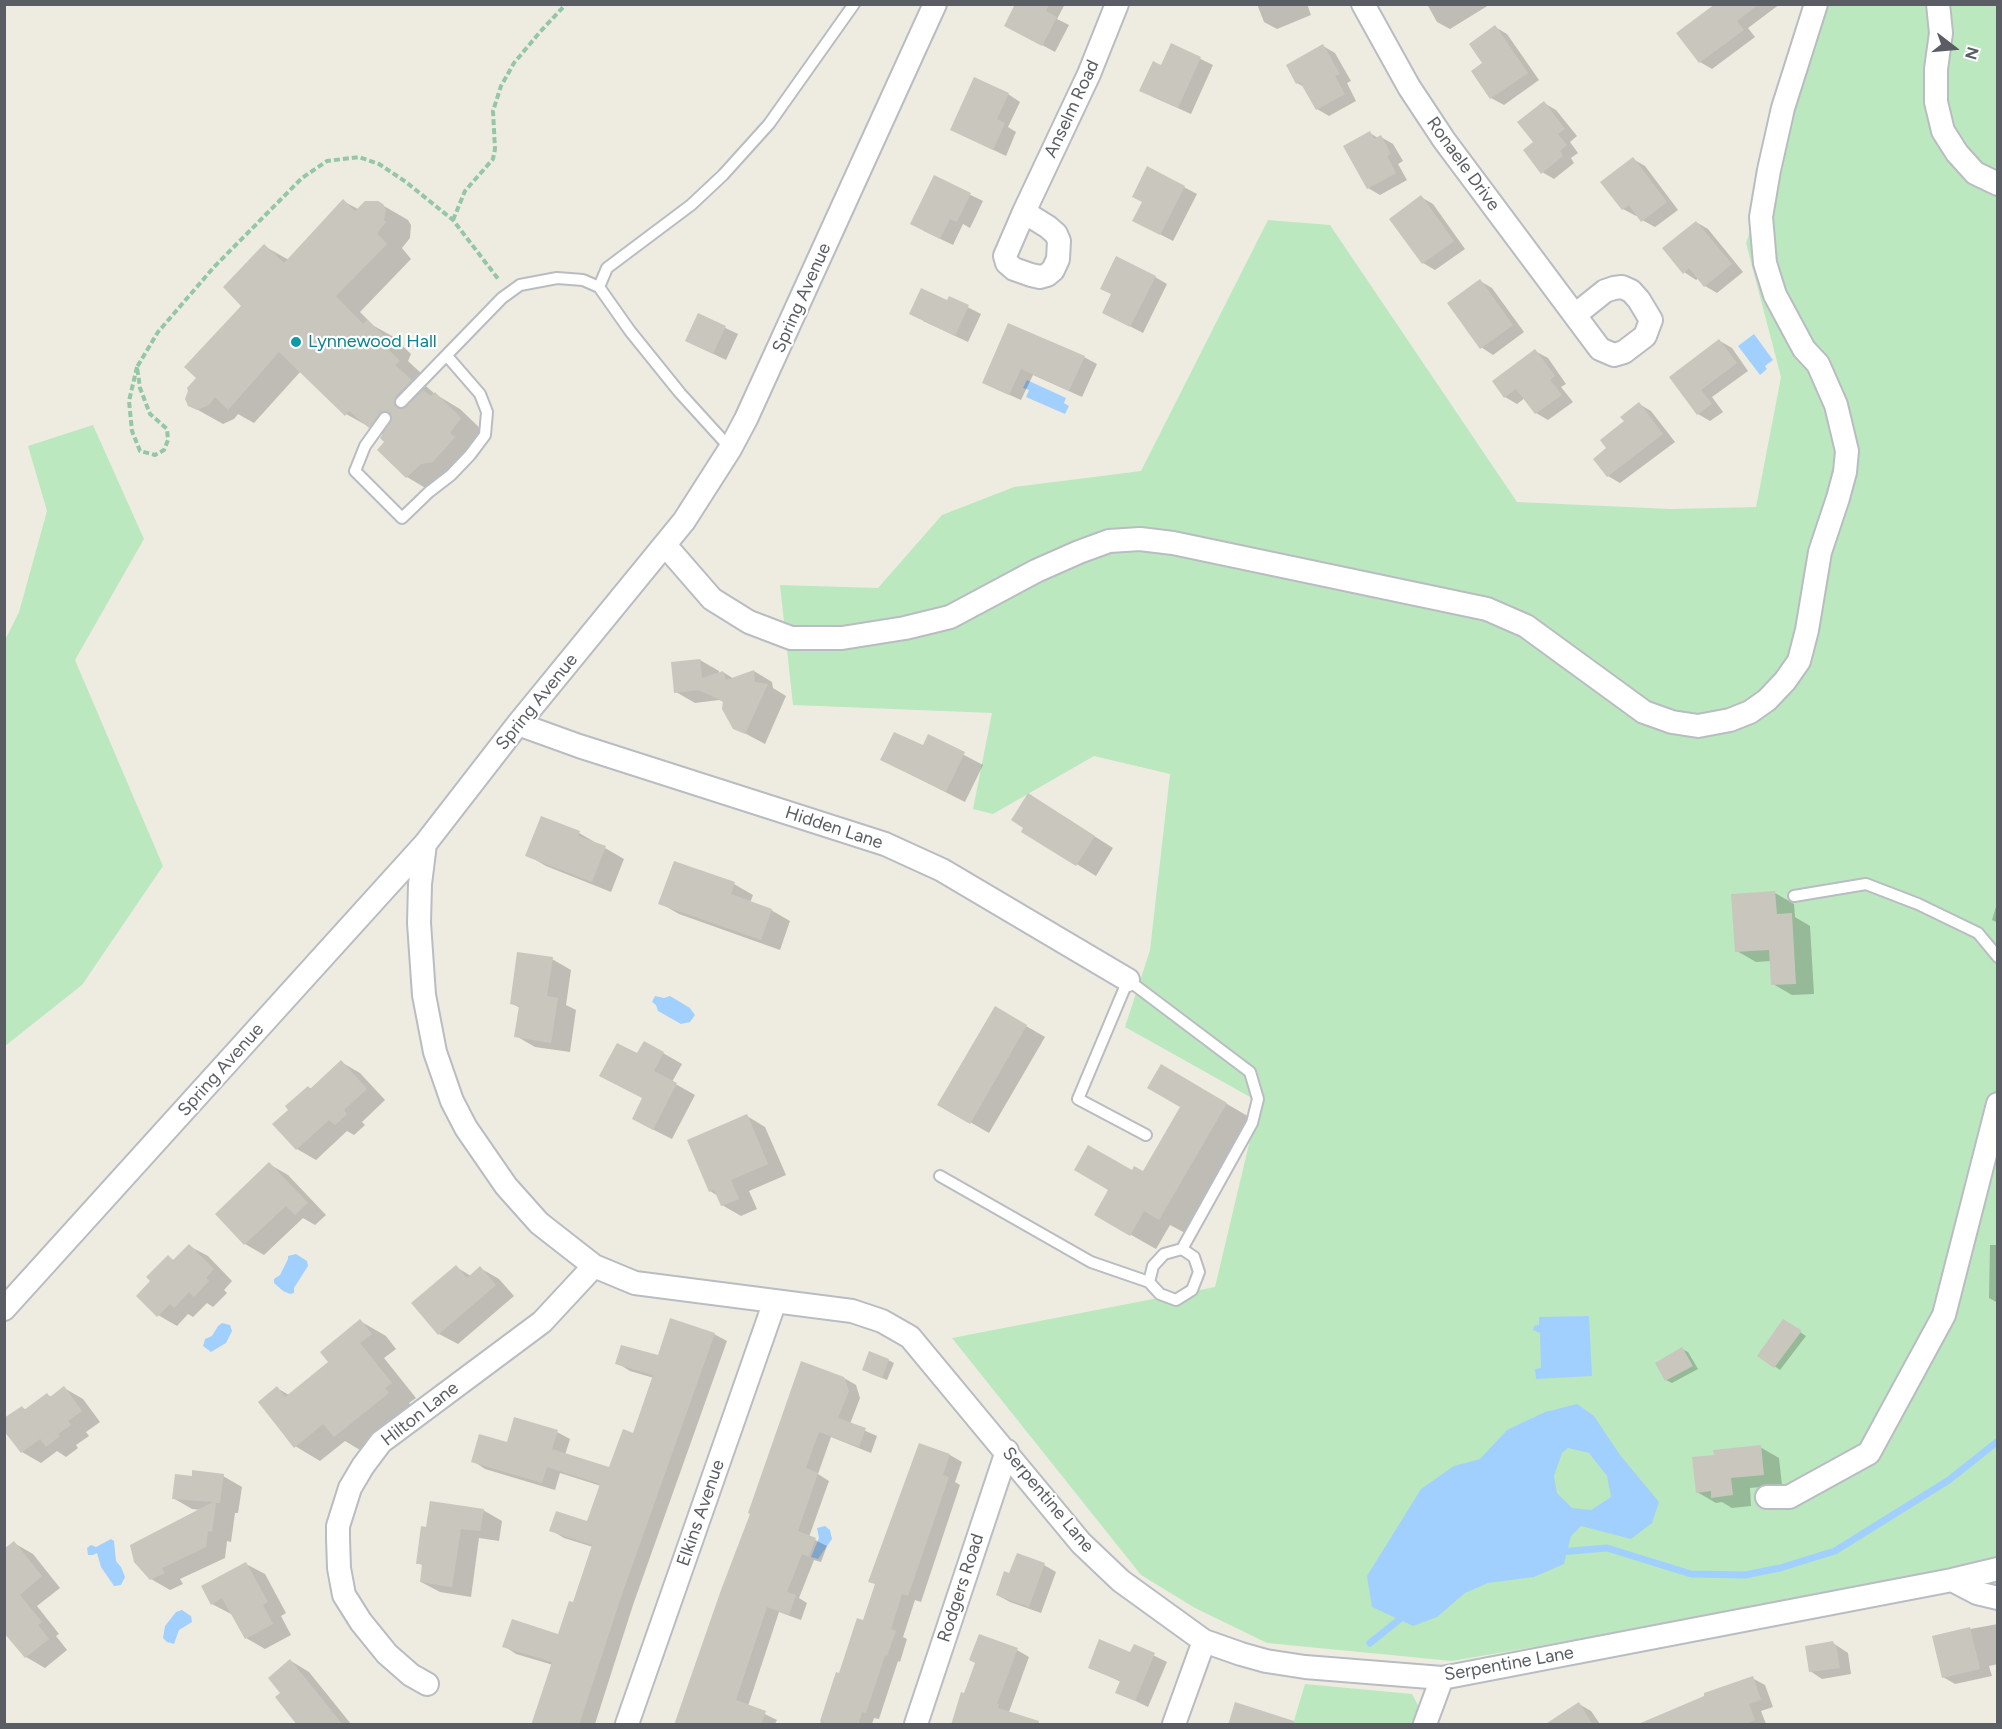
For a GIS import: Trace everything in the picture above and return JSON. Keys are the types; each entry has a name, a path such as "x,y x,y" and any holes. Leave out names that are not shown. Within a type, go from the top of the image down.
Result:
{"street":[{"name":"Spring Avenue","path":"4,1310 425,844 518,724 684,521 747,419 935,4"},
{"name":"Anselm Road","path":"1024,212 1089,74 1117,4"},
{"name":"Ronaele Drive","path":"1363,4 1409,87 1444,140 1575,315"},
{"path":"665,545 712,599 749,622 791,638 842,638 905,628 950,617 1036,571 1109,541 1140,539 1173,543 1487,609 1526,626 1644,712 1672,722 1698,726 1730,720 1750,712 1779,688 1799,661 1807,630 1820,552 1839,498 1847,451 1836,405 1818,364 1804,350 1775,295 1765,262 1761,217 1783,108 1816,4"},
{"path":"1938,4 1941,33 1936,69 1936,102 1943,131 1957,153 1975,173 1998,184"},
{"name":"Hidden Lane","path":"518,724 579,746 885,844 942,870 1128,980"},
{"name":"Serpentine Lane","path":"425,844 420,884 419,923 424,995 435,1052 452,1101 484,1157 539,1223 594,1266 635,1283 852,1311 882,1321 910,1337 1081,1543 1121,1581 1204,1641 1266,1661 1305,1667 1442,1678 1952,1580 1998,1569"},
{"path":"1767,1497 1789,1497 1869,1453 1944,1315 1998,1104"},
{"name":"Hilton Lane","path":"427,1684 411,1675 387,1654 361,1622 345,1595 340,1574 338,1526 348,1494 363,1466 381,1442 542,1322 594,1266"},
{"name":"Elkins Avenue","path":"627,1725 775,1301"},
{"name":"Rodgers Road","path":"916,1725 1006,1451"},
{"path":"1952,1580 1977,1593 1998,1598"},
{"path":"1174,1725 1204,1641"},
{"path":"1425,1725 1442,1678"}],"lane":[{"path":"599,287 607,268 691,205 723,175 769,124 854,4"},
{"path":"401,402 508,293 520,285 557,278 583,280 599,287 644,349 730,449"},
{"path":"385,418 364,446 355,471 402,518 429,492 451,476 470,456 485,435 487,412 480,394 447,356"},
{"path":"1794,896 1866,884 1918,904 1978,933 1998,957"},
{"path":"1146,1135 1078,1099 1128,980 1250,1072 1258,1099 1252,1123 1182,1249 1164,1254 1153,1266 1149,1282"},
{"path":"940,1176 1091,1262 1149,1282 1160,1294 1176,1300 1192,1290 1199,1272 1194,1257 1182,1249"}],"path":[{"path":"453,220 465,191 494,159 493,111 501,86 521,55 566,4"},
{"path":"137,367 140,388 150,414 167,429 168,440 165,450 154,454 141,450 132,431 129,401 137,367 158,332 214,267 302,178 327,161 359,157 379,164 406,182 453,220 508,293"}],"green space":[{"path":"1822,5 1997,5 1997,1589 1943,1577 1452,1661 1267,1643 1195,1608 1141,1575 952,1338 1215,1287 1259,1102 1125,1027 1150,950 1170,774 1094,756 993,814 973,809 992,713 793,705 780,585 878,588 942,515 1014,487 1141,471 1268,220 1330,225 1517,502 1671,509 1756,507 1781,377 1746,243 1780,143"},
{"path":"93,425 144,539 75,660 163,866 82,985 5,1046 5,640 19,612 47,511 28,446"},
{"path":"1305,1684 1412,1694 1419,1707 1414,1724 1293,1724"}],"water":[{"path":"1754,334 1773,360 1765,366 1767,369 1760,375 1738,346"},
{"path":"1027,380 1066,398 1064,403 1069,406 1065,414 1026,397 1029,390 1023,388"},
{"path":"655,996 664,998 670,996 690,1008 695,1015 690,1022 681,1024 658,1011 652,1002"},
{"path":"296,1254 307,1261 308,1266 294,1288 294,1293 290,1294 274,1283 274,1279 280,1275 288,1256"},
{"path":"1589,1316 1592,1376 1536,1379 1535,1369 1541,1368 1540,1333 1533,1330 1534,1326 1539,1325 1539,1317"},
{"path":"222,1323 230,1325 232,1331 226,1343 211,1352 203,1346 205,1339 212,1336"},
{"path":"1577,1404 1594,1416 1620,1455 1659,1502 1652,1523 1631,1539 1581,1526 1571,1536 1564,1564 1534,1577 1488,1583 1465,1593 1437,1617 1413,1626 1372,1607 1367,1576 1421,1489 1454,1466 1480,1459 1507,1430 1545,1412","holes":["1568,1448 1589,1453 1607,1476 1611,1497 1591,1510 1572,1508 1557,1493 1554,1476 1562,1453"]},
{"path":"825,1526 830,1530 832,1539 818,1559 811,1557 819,1538 817,1528"},
{"path":"111,1539 114,1541 116,1561 125,1577 121,1585 114,1586 101,1567 97,1553 88,1555 87,1548 91,1545 96,1547"},
{"path":"182,1610 191,1616 192,1622 179,1630 174,1644 167,1642 163,1638 165,1626 176,1612"}],"building":[{"path":"1015,4 1049,4 1046,11 1057,17 1042,46 1004,26"},
{"path":"1715,4 1759,4 1737,21 1744,30 1699,63 1676,33"},
{"path":"1495,25 1528,73 1490,99 1471,71 1482,63 1469,44"},
{"path":"1171,43 1201,57 1178,108 1139,91 1153,61 1161,65"},
{"path":"1323,44 1340,74 1335,76 1345,94 1316,110 1300,82 1296,84 1286,65"},
{"path":"974,77 1009,93 997,119 1005,123 993,150 950,130"},
{"path":"1544,101 1565,129 1558,134 1567,145 1560,151 1563,156 1541,174 1523,150 1533,142 1517,122"},
{"path":"1370,131 1374,139 1381,135 1391,154 1387,156 1396,173 1367,189 1343,146"},
{"path":"1633,157 1667,202 1641,222 1629,205 1622,210 1600,182"},
{"path":"1147,166 1185,186 1160,235 1132,221 1142,202 1132,197"},
{"path":"934,175 971,193 957,222 950,219 940,239 910,224"},
{"path":"1421,195 1454,241 1422,264 1389,219"},
{"name":"Lynnewood Hall","path":"343,199 355,211 365,201 378,201 386,210 384,220 386,222 377,233 387,244 336,296 363,324 367,320 387,338 384,345 400,361 395,365 412,380 395,397 394,405 399,409 404,409 423,390 431,396 435,392 461,418 450,433 455,437 433,462 421,464 406,478 377,450 384,442 380,438 392,419 390,412 381,411 369,428 349,411 345,416 279,352 228,410 215,397 209,405 197,410 188,406 185,399 187,388 196,378 184,367 241,306 223,287 264,244 284,263"},
{"path":"1696,221 1732,264 1704,287 1689,268 1683,274 1662,248"},
{"path":"1116,256 1156,276 1130,327 1102,313 1111,294 1100,289"},
{"path":"1480,279 1513,325 1480,349 1447,303"},
{"path":"921,288 947,300 949,296 969,305 955,336 909,314"},
{"path":"698,313 726,326 713,354 685,341"},
{"path":"1008,323 1085,356 1069,391 1021,369 1009,395 982,383"},
{"path":"1719,339 1737,363 1701,390 1712,404 1697,415 1669,377"},
{"path":"1535,349 1555,376 1550,380 1562,395 1535,414 1516,389 1504,398 1492,381"},
{"path":"1639,402 1663,434 1607,477 1593,459 1606,448 1600,440 1624,421 1620,417"},
{"path":"700,659 702,678 723,671 726,680 754,670 755,682 768,684 745,734 733,729 722,709 723,701 698,690 674,693 671,662"},
{"path":"894,732 923,745 928,734 965,752 946,792 880,760"},
{"path":"1028,793 1095,836 1076,866 1021,832 1023,828 1011,820"},
{"path":"541,816 580,831 578,836 606,846 592,882 525,856"},
{"path":"674,861 735,882 731,894 772,909 761,940 658,904"},
{"path":"1775,891 1777,914 1792,913 1796,984 1771,985 1769,950 1735,952 1731,894"},
{"path":"517,952 553,957 547,996 558,998 551,1043 514,1037 519,1006 510,1004"},
{"path":"995,1006 1027,1025 970,1124 937,1105"},
{"path":"644,1041 664,1052 654,1071 677,1083 653,1130 632,1119 642,1098 599,1076 617,1043 637,1053"},
{"path":"341,1060 367,1089 344,1110 347,1114 335,1125 329,1120 296,1150 272,1124 288,1110 285,1106 308,1086 310,1089"},
{"path":"1161,1064 1227,1103 1159,1220 1144,1211 1130,1236 1094,1215 1108,1190 1074,1170 1088,1145 1132,1170 1134,1166 1143,1171 1180,1107 1147,1088"},
{"path":"747,1114 768,1164 731,1180 739,1199 721,1206 714,1190 709,1192 687,1140"},
{"path":"269,1162 308,1203 295,1215 286,1206 244,1245 215,1214"},
{"path":"189,1244 214,1269 206,1278 209,1281 194,1297 189,1292 174,1308 170,1304 157,1317 136,1296 150,1281 146,1277 168,1255 173,1260"},
{"path":"456,1265 467,1278 480,1266 496,1285 438,1335 411,1303"},
{"path":"670,1318 715,1333 621,1597 579,1725 531,1725 552,1662 502,1647 512,1619 558,1634 569,1601 573,1602 592,1545 549,1531 556,1511 587,1521 600,1484 547,1467 542,1483 471,1462 479,1434 507,1442 514,1417 558,1430 552,1449 609,1467 623,1429 633,1433 653,1375 615,1364 621,1345 658,1355"},
{"path":"360,1319 372,1334 360,1343 392,1383 385,1388 389,1393 334,1437 323,1424 294,1448 258,1402 277,1386 285,1397 328,1362 320,1352"},
{"path":"1783,1319 1801,1332 1774,1368 1757,1356"},
{"path":"1682,1347 1693,1366 1665,1381 1655,1363"},
{"path":"869,1351 889,1359 882,1378 862,1370"},
{"path":"801,1361 844,1377 849,1391 838,1418 866,1428 859,1447 819,1432 812,1451 806,1468 818,1473 798,1531 816,1538 809,1557 802,1554 787,1592 796,1595 789,1615 767,1607 736,1700 766,1711 761,1725 674,1725 750,1514 748,1513"},
{"path":"64,1386 82,1411 68,1421 71,1425 58,1434 60,1436 46,1447 40,1439 21,1453 4,1431 4,1418 22,1406 24,1410 47,1393 50,1397"},
{"path":"919,1443 950,1454 943,1475 949,1477 908,1596 902,1594 891,1629 896,1631 887,1656 885,1655 866,1713 862,1712 858,1725 830,1725 820,1721 857,1618 863,1620 875,1584 868,1582"},
{"path":"1761,1445 1764,1475 1731,1478 1733,1495 1711,1498 1711,1491 1696,1493 1692,1457 1714,1455 1713,1450"},
{"path":"192,1470 224,1474 220,1503 216,1503 212,1532 208,1531 206,1547 162,1568 165,1573 150,1580 134,1562 130,1545 213,1502 172,1499 175,1474 192,1476"},
{"path":"430,1501 484,1509 480,1531 461,1529 452,1587 420,1582 422,1564 416,1564 421,1526 426,1527"},
{"path":"14,1541 42,1576 20,1595 42,1622 38,1625 49,1639 25,1658 4,1633 4,1549"},
{"path":"1017,1553 1045,1563 1029,1607 996,1595 1004,1571 1009,1573"},
{"path":"246,1562 268,1602 263,1605 273,1624 245,1639 222,1598 211,1605 201,1586"},
{"path":"1970,1627 1980,1669 1942,1678 1932,1636"},
{"path":"979,1634 1018,1648 997,1704 999,1704 998,1708 1039,1721 1038,1725 951,1725 961,1692 964,1693 975,1663 969,1660"},
{"path":"1099,1639 1130,1652 1134,1644 1155,1653 1135,1701 1115,1693 1120,1681 1088,1668"},
{"path":"1833,1641 1836,1645 1840,1668 1809,1672 1805,1646"},
{"path":"290,1659 343,1725 297,1725 275,1697 280,1693 268,1678"},
{"path":"1753,1676 1761,1700 1749,1704 1755,1720 1743,1725 1636,1725 1704,1696 1704,1693"},
{"path":"1235,1702 1294,1721 1294,1725 1228,1725"},
{"path":"1579,1702 1593,1725 1544,1725"}],"waterway":[{"path":"1559,1552 1607,1548 1691,1574 1745,1575 1780,1568 1835,1551 1949,1480 1998,1441"},
{"path":"1370,1643 1405,1615"}],"place":[{"name":"Lynnewood Hall","path":"296,342"}]}
